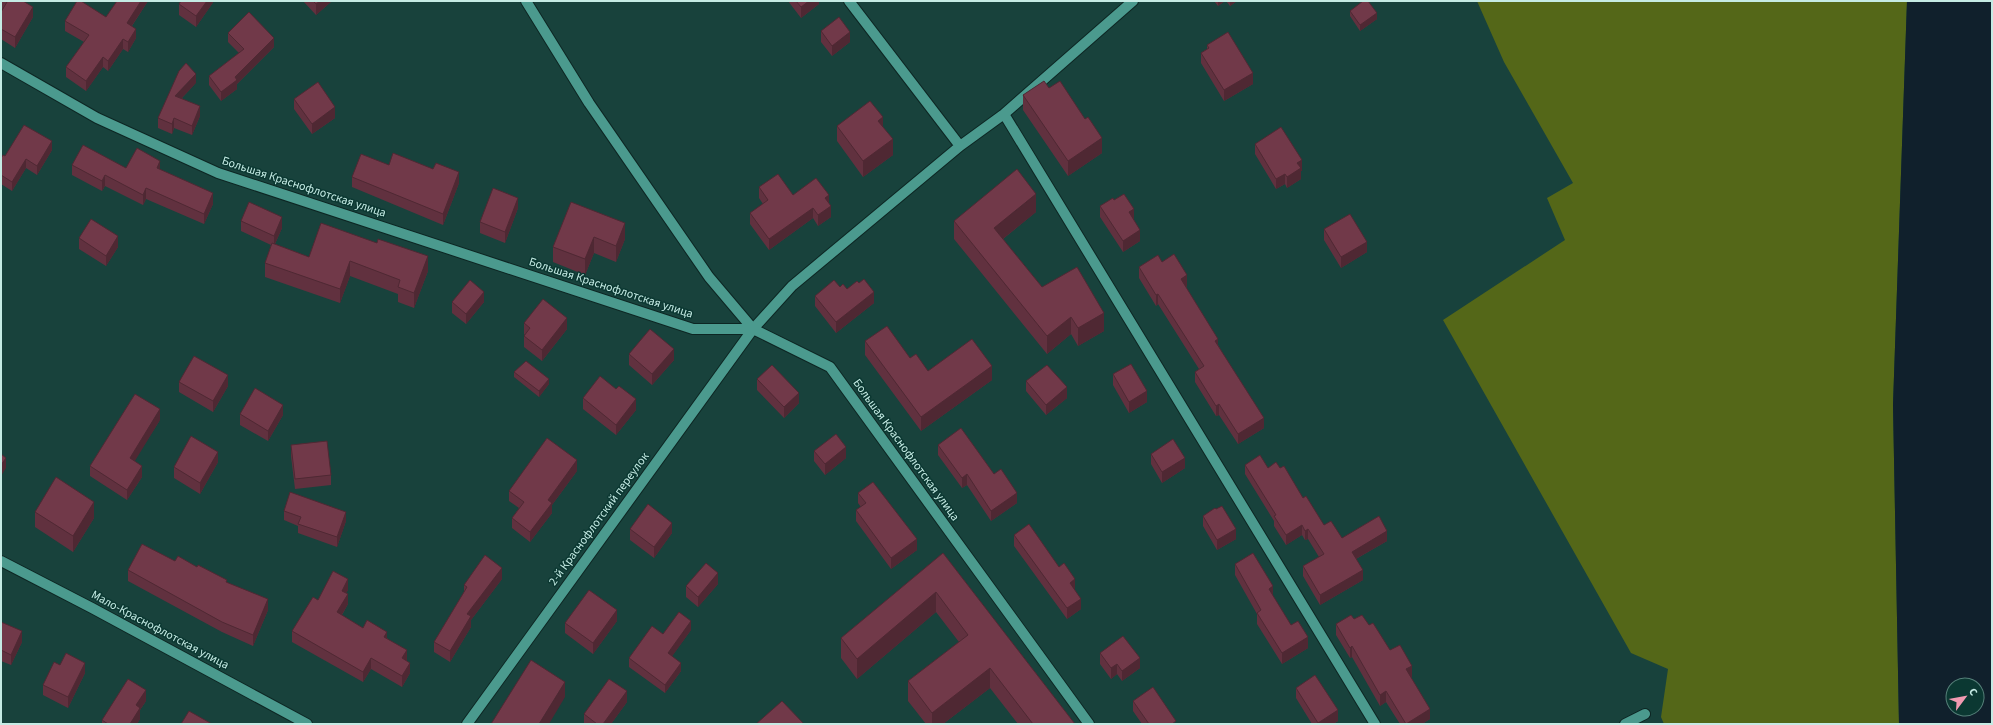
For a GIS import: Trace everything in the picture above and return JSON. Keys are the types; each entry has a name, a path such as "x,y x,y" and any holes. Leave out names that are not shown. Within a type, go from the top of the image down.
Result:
{"street":[{"path":"526,1 593,110 709,277 753,329"},
{"path":"849,1 960,146"},
{"name":"2-й Краснофлотский переулок","path":"467,724 753,329 792,286 960,146 1004,114 1133,1"},
{"name":"Большая Краснофлотская улица","path":"1,62 96,118 218,173 693,329 753,329 830,367 1089,724"},
{"path":"1004,114 1375,724"},
{"name":"Мало-Краснофлотская улица","path":"1,561 92,608 307,724"},
{"path":"1626,724 1645,714"}],"green space":[{"path":"1477,1 1907,1 1893,405 1899,724 1664,724 1661,717 1668,669 1631,653 1443,320 1565,240 1547,198 1573,183 1504,62"}],"water":[{"path":"1907,1 1992,1 1992,724 1899,724 1893,405"}],"building":[{"path":"4,1 23,1 33,7 15,37 1,29 1,12 7,2"},
{"path":"77,1 81,1 106,17 117,1 141,1 127,23 136,29 128,42 123,39 108,61 103,57 86,81 66,67 89,35 65,21"},
{"path":"181,1 207,1 196,16 179,4"},
{"path":"313,1 320,1 316,4"},
{"path":"796,1 809,1 801,7"},
{"path":"1363,1 1368,1 1377,13 1360,25 1350,11"},
{"path":"249,12 274,38 235,77 237,80 221,92 209,76 244,49 228,33"},
{"path":"839,17 850,32 832,46 821,31"},
{"path":"1228,32 1253,73 1224,90 1201,53 1209,48 1207,45"},
{"path":"186,63 196,74 175,96 200,106 192,126 174,118 172,124 158,118 179,71"},
{"path":"1044,81 1049,88 1060,81 1085,119 1088,117 1102,138 1068,161 1023,95"},
{"path":"318,82 335,107 312,124 294,99"},
{"path":"870,101 883,117 878,121 893,139 863,161 837,126"},
{"path":"24,125 52,141 37,166 26,159 12,182 1,175 1,158 3,155 5,156"},
{"path":"1281,127 1302,160 1297,163 1301,168 1287,177 1285,174 1276,179 1255,144"},
{"path":"83,145 126,168 137,148 160,161 157,168 213,193 204,214 146,188 143,195 105,175 102,181 72,165"},
{"path":"393,153 433,169 436,163 459,172 443,214 352,177 361,154 389,165"},
{"path":"1017,169 1036,194 994,228 1042,287 1077,267 1104,313 1078,328 1071,317 1047,336 954,221"},
{"path":"778,174 793,195 816,178 829,195 825,198 831,206 818,215 813,208 769,239 750,213 768,200 759,187"},
{"path":"493,188 518,198 505,232 480,222"},
{"path":"1124,194 1134,209 1129,212 1140,230 1123,241 1100,206 1113,198 1114,200"},
{"path":"249,202 282,217 274,236 241,221"},
{"path":"571,202 625,223 616,246 594,237 585,259 553,247"},
{"path":"1350,214 1367,242 1341,257 1324,229"},
{"path":"91,219 118,236 106,256 79,238"},
{"path":"321,223 377,243 378,239 428,256 414,293 398,287 400,280 350,261 340,289 265,263 272,243 309,257"},
{"path":"1174,254 1187,275 1181,279 1218,339 1215,341 1264,418 1238,434 1219,404 1216,406 1195,372 1204,366 1139,267 1158,255 1162,262"},
{"path":"864,279 874,292 836,322 815,296 834,280 840,287 843,284 847,289 857,281 859,283"},
{"path":"470,280 484,292 466,314 452,302"},
{"path":"543,299 567,318 542,350 524,336 530,328 524,323"},
{"path":"887,326 910,358 916,354 928,371 972,339 992,366 921,417 865,341"},
{"path":"650,329 674,349 652,374 629,354"},
{"path":"194,356 228,375 213,401 179,382"},
{"path":"526,361 549,379 539,391 514,372"},
{"path":"1131,364 1147,391 1129,402 1113,374"},
{"path":"772,365 799,393 784,407 757,379"},
{"path":"1047,365 1067,387 1046,405 1026,381"},
{"path":"600,376 616,389 619,386 636,399 616,425 583,398"},
{"path":"255,388 283,405 268,431 240,414"},
{"path":"135,394 160,409 130,458 142,466 127,490 90,466"},
{"path":"961,428 994,474 1001,469 1017,493 991,511 967,474 962,478 938,445"},
{"path":"836,434 846,447 825,464 814,451"},
{"path":"191,436 218,452 200,483 174,467"},
{"path":"547,438 577,460 548,500 552,503 530,532 512,518 524,502 509,491"},
{"path":"1173,439 1185,458 1162,472 1151,454"},
{"path":"327,441 331,475 295,479 291,445"},
{"path":"1,454 6,458 1,465"},
{"path":"1260,455 1268,468 1276,462 1280,468 1284,466 1303,498 1306,496 1324,525 1331,521 1342,538 1379,516 1387,531 1352,552 1363,570 1320,595 1303,566 1324,554 1308,529 1305,531 1302,525 1286,535 1274,516 1276,515 1245,465"},
{"path":"56,477 94,502 73,536 35,512"},
{"path":"873,482 917,539 891,558 856,510 866,503 858,493"},
{"path":"290,492 346,512 337,537 298,524 301,517 284,511"},
{"path":"648,504 672,523 654,547 630,529"},
{"path":"1222,506 1236,529 1217,540 1203,516 1215,508 1216,509"},
{"path":"1029,524 1059,567 1064,563 1075,579 1070,583 1081,599 1067,608 1014,535"},
{"path":"142,544 175,561 178,556 197,567 198,565 227,580 226,582 268,599 253,635 222,622 128,570"},
{"path":"943,553 1075,724 1033,724 990,668 932,713 908,681 968,635 936,592 857,659 841,638"},
{"path":"1253,553 1273,586 1269,589 1291,625 1298,621 1308,637 1282,653 1257,613 1261,610 1235,564"},
{"path":"485,555 502,568 467,614 471,616 450,651 434,642 467,587 464,585"},
{"path":"706,563 718,573 698,597 686,586"},
{"path":"333,571 348,579 342,591 348,594 337,612 363,628 367,620 387,632 384,637 407,650 402,658 410,663 402,676 371,658 363,672 292,631 313,597 318,600"},
{"path":"589,590 617,610 593,643 565,623"},
{"path":"679,612 691,621 668,653 681,663 665,685 629,658 652,626 663,634"},
{"path":"1351,615 1354,619 1362,615 1369,625 1373,623 1390,650 1400,645 1412,666 1406,669 1430,709 1406,724 1386,691 1380,695 1352,646 1350,648 1336,624"},
{"path":"1,622 22,631 11,655 1,650"},
{"path":"1123,636 1140,658 1122,671 1117,664 1111,668 1100,653"},
{"path":"66,653 85,663 68,697 43,685 54,662 60,665"},
{"path":"531,660 565,682 539,724 491,724"},
{"path":"1315,675 1338,710 1318,723 1296,688"},
{"path":"128,679 146,690 136,705 140,708 130,724 108,724 102,720"},
{"path":"609,679 627,691 603,724 597,724 584,714"},
{"path":"1153,687 1176,721 1172,724 1149,724 1133,701"},
{"path":"782,701 804,724 756,724"},
{"path":"189,711 212,724 181,724"}]}
